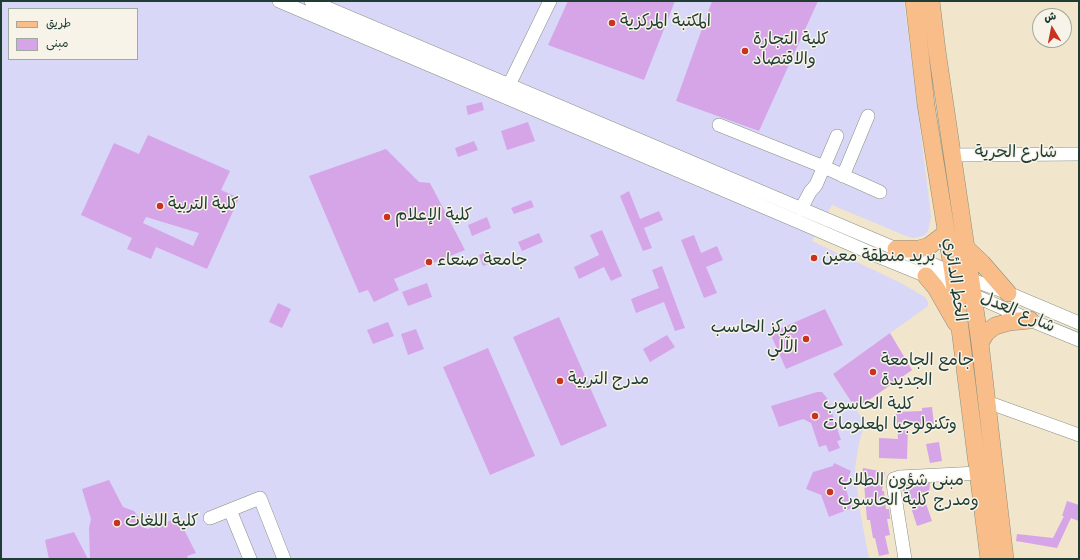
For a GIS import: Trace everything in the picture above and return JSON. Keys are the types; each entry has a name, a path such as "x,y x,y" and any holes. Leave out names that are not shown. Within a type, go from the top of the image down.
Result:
{"main road":[{"name":"الخط الدائري","path":"914,1 926,105 954,280 989,559"},
{"name":"الخط الدائري","path":"931,1 980,343 1005,559"},
{"path":"896,248 920,249 929,246 946,233"},
{"path":"966,248 982,263 1008,293"},
{"path":"926,276 936,288 960,330"},
{"path":"980,343 986,333 995,326 1009,322 1030,320"}],"street":[{"path":"280,1 802,214 896,248 954,280"},
{"path":"311,1 510,85 802,214 880,257 926,276 954,280"},
{"path":"510,85 550,1"},
{"path":"843,176 868,116"},
{"path":"719,125 824,167 880,192"},
{"path":"802,214 816,194 816,185 837,136"},
{"name":"شارع الحرية","path":"953,155 1079,154"},
{"name":"شارع العدل","path":"954,280 972,287 1030,320 1079,340"},
{"name":"شارع العدل","path":"972,287 1008,293 1079,323"},
{"path":"987,402 1079,435"},
{"path":"905,559 893,484 894,479 900,477 978,473"},
{"path":"210,518 260,498 284,559"},
{"path":"230,510 250,559"}],"shaded area":[{"name":"جامعة صنعاء","path":"1,1 904,1 931,217 928,231 925,235 913,238 832,205 812,241 901,283 925,297 928,302 928,306 833,374 865,423 859,443 855,468 860,511 869,559 1,559"}],"building":[{"name":"المكتبة المركزية","path":"568,1 675,1 644,80 548,45"},
{"name":"كلية التجارة والاقتصاد","path":"712,1 818,1 759,131 676,101"},
{"path":"482,102 484,110 468,115 466,106"},
{"path":"528,122 535,141 507,150 501,131"},
{"name":"كلية التربية","path":"148,135 230,171 221,190 239,198 207,269 156,247 151,259 127,249 132,238 81,215 114,143 139,154","holes":["146,217 199,233 193,246 143,223"]},
{"path":"474,141 478,150 458,157 455,148"},
{"name":"كلية الإعلام","path":"386,149 419,182 430,183 465,250 394,279 399,290 374,302 368,290 359,293 309,176"},
{"path":"629,191 640,219 659,211 663,220 644,228 652,248 643,251 620,196"},
{"path":"531,200 534,207 514,214 511,208"},
{"path":"487,217 491,228 472,236 468,225"},
{"path":"602,230 622,276 611,281 604,267 579,279 574,267 599,255 590,235"},
{"path":"539,233 543,242 522,251 518,242"},
{"path":"694,235 701,253 717,246 723,260 706,267 717,293 704,298 681,240"},
{"path":"488,251 493,262 483,266 479,255"},
{"path":"662,266 685,328 675,331 664,302 636,313 631,299 659,288 652,270"},
{"path":"427,283 432,297 408,306 402,292"},
{"path":"278,303 291,309 282,328 269,322"},
{"name":"مركز الحاسب الآلي","path":"825,309 843,345 786,369 770,333"},
{"name":"مدرج التربية","path":"559,317 607,426 561,446 513,337"},
{"path":"388,322 394,336 373,344 367,330"},
{"path":"416,329 424,349 408,355 401,334"},
{"name":"جامع الجامعة الجديدة","path":"890,333 912,370 856,409 833,374"},
{"path":"667,335 675,347 650,362 643,349"},
{"path":"488,348 535,456 490,475 443,367"},
{"name":"كلية الحاسوب وتكنولوجيا المعلومات","path":"817,392 822,392 827,398 841,440 837,441 840,448 829,452 826,445 819,447 811,423 803,419 779,427 771,406"},
{"path":"932,407 934,424 908,427 907,459 879,458 879,438 898,439 896,412 922,411 922,408"},
{"path":"939,442 942,461 930,463 926,444"},
{"name":"مبنى شؤون الطلاب ومدرج كلية الحاسوب","path":"834,463 851,471 845,486 852,508 829,517 821,495 806,489 813,472 833,466"},
{"path":"863,468 885,472 882,491 884,491 886,509 889,509 890,517 890,519 887,519 890,535 885,536 889,554 879,556 875,538 873,538 870,520 867,520 864,483 861,482"},
{"name":"كلية اللغات","path":"109,480 123,507 134,511 147,529 178,518 196,553 187,556 188,559 90,559 89,528 91,519 82,489"},
{"path":"930,483 929,493 922,492 932,521 917,526 906,492 903,492 903,485"},
{"path":"1067,501 1079,505 1079,521 1071,518 1057,548 1016,541 1017,534 1053,538 1064,516 1062,516"},
{"path":"74,532 88,559 49,559 45,540"}],"place":[{"name":"المكتبة المركزية","path":"612,23"},
{"name":"كلية التجارة والاقتصاد","path":"745,51"},
{"name":"كلية التربية","path":"160,206"},
{"name":"كلية الإعلام","path":"387,217"},
{"name":"بريد منطقة معين","path":"814,258"},
{"name":"جامعة صنعاء","path":"429,262"},
{"name":"مركز الحاسب الآلي","path":"806,339"},
{"name":"جامع الجامعة الجديدة","path":"873,372"},
{"name":"مدرج التربية","path":"560,381"},
{"name":"كلية الحاسوب وتكنولوجيا المعلومات","path":"815,416"},
{"name":"مبنى شؤون الطلاب ومدرج كلية الحاسوب","path":"830,492"},
{"name":"كلية اللغات","path":"117,523"}]}
